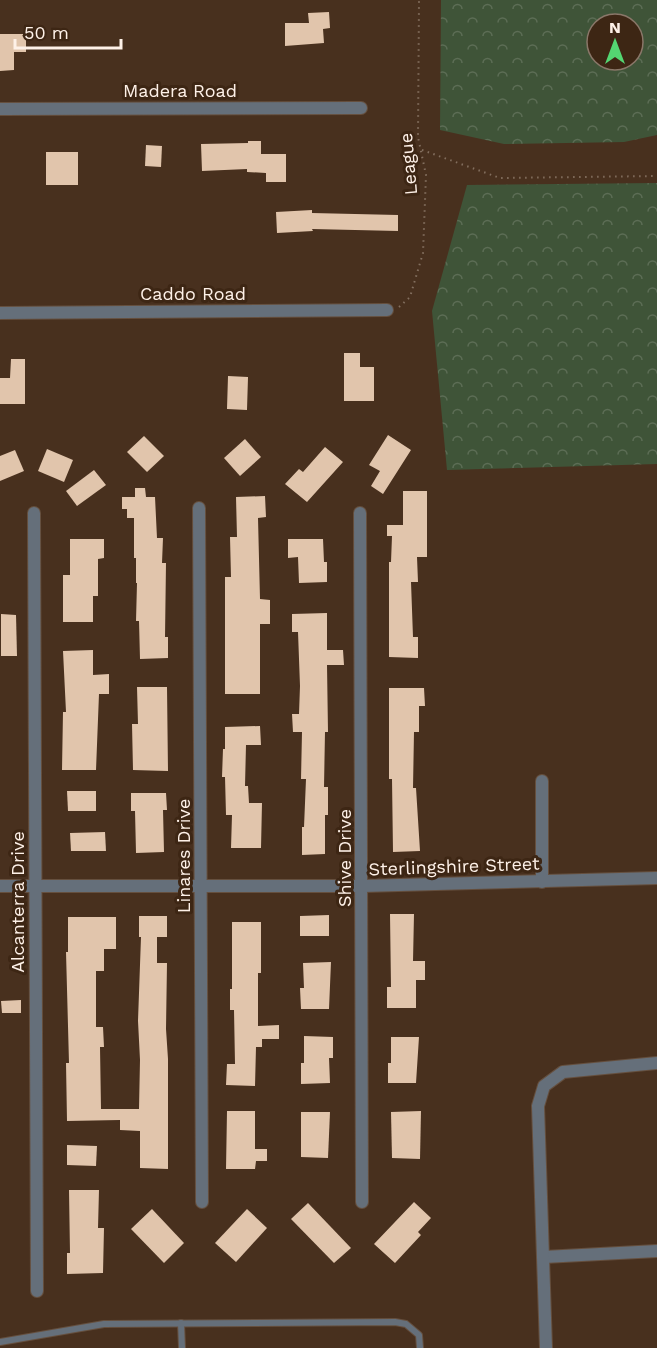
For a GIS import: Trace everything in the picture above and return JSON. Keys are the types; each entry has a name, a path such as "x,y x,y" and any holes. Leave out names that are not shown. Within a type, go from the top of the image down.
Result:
{"street":[{"name":"Madera Road","path":"0,110 361,108"},
{"name":"Caddo Road","path":"0,313 387,310"},
{"name":"Linares Drive","path":"199,508 202,1202"},
{"name":"Alcanterra Drive","path":"34,513 37,1291"},
{"name":"Shive Drive","path":"360,513 362,1202"},
{"path":"542,781 542,882"},
{"name":"Sterlingshire Street","path":"0,886 362,886 657,878"},
{"path":"546,1348 538,1106 544,1086 563,1072 657,1063"},
{"path":"544,1257 657,1251"}],"lane":[{"path":"0,1342 104,1324 395,1322 406,1324 419,1335 420,1348"},
{"path":"181,1323 182,1348"}],"path":[{"name":"League","path":"387,310 400,307 410,297 423,253 426,175 418,137 419,0"},
{"path":"421,150 500,178 657,176"}],"green space":[{"path":"441,0 657,0 657,135 624,142 504,144 440,130"},
{"path":"657,183 657,464 447,470 432,311 467,185"}],"building":[{"path":"329,12 330,28 323,29 324,43 285,46 285,23 309,23 308,13"},
{"path":"0,34 26,34 26,52 14,52 14,70 0,71"},
{"path":"248,141 261,141 261,154 286,154 286,182 266,182 266,173 247,172 247,169 202,171 201,144 248,143"},
{"path":"146,145 162,146 161,167 145,166"},
{"path":"46,152 78,152 78,185 46,185"},
{"path":"312,210 312,213 398,215 398,231 312,229 313,231 277,233 276,212"},
{"path":"344,353 360,353 360,367 374,367 374,401 344,401"},
{"path":"11,359 25,359 25,404 0,404 0,378 10,378"},
{"path":"228,376 248,377 247,410 227,409"},
{"path":"388,435 411,450 383,494 371,486 380,471 369,465"},
{"path":"144,436 164,456 147,472 127,452"},
{"path":"245,439 261,457 240,476 224,458"},
{"path":"325,447 343,462 307,502 285,484 299,469 303,472"},
{"path":"47,449 73,460 64,482 38,471"},
{"path":"15,450 24,471 0,481 0,456"},
{"path":"94,470 106,485 77,506 66,491"},
{"path":"135,488 145,488 146,497 155,497 157,538 163,538 162,563 166,563 165,637 168,637 168,658 140,659 139,621 136,621 134,518 127,518 127,509 122,509 122,497 135,497"},
{"path":"403,491 427,491 427,557 417,557 418,582 411,582 413,637 418,637 418,658 389,657 389,562 391,562 392,536 387,536 387,525 403,525"},
{"path":"265,496 266,517 258,518 260,599 270,600 270,624 260,624 260,694 225,694 225,577 231,577 230,537 237,537 236,497"},
{"path":"70,539 104,539 104,558 98,559 98,596 93,596 93,622 63,622 63,575 70,575"},
{"path":"288,539 323,539 324,562 327,562 327,582 299,583 298,557 288,558"},
{"path":"327,613 327,650 343,650 344,665 327,665 328,732 325,732 324,787 328,787 328,815 325,815 325,854 302,855 306,779 301,779 302,732 293,732 292,714 299,714 300,686 298,632 292,632 292,614"},
{"path":"1,614 16,615 17,656 1,656"},
{"path":"93,650 93,675 109,674 109,694 99,694 96,770 62,770 63,712 66,712 63,651"},
{"path":"137,687 167,687 168,771 133,770 132,724 138,724"},
{"path":"389,688 424,688 425,706 419,706 419,732 414,732 413,788 416,788 420,851 393,852 392,779 389,779"},
{"path":"260,726 261,745 246,745 245,786 248,786 249,803 262,803 261,848 231,848 232,815 226,815 225,777 222,777 225,727"},
{"path":"67,791 96,791 96,811 68,811"},
{"path":"131,793 166,793 167,810 163,810 164,852 136,853 135,811 131,811"},
{"path":"105,832 106,851 71,851 70,833"},
{"path":"390,914 414,914 413,961 425,961 425,980 416,980 416,1008 387,1008 387,987 391,987"},
{"path":"329,915 329,936 300,936 300,916"},
{"path":"139,916 167,916 167,937 157,937 157,963 167,963 168,1169 140,1168 140,1131 120,1130 120,1120 67,1121 66,1063 69,1063 66,952 68,952 68,917 116,917 116,949 104,949 104,971 96,971 96,1027 103,1027 104,1047 100,1047 101,1109 139,1109 138,1021 141,937 139,937"},
{"path":"232,922 261,922 258,1026 279,1025 279,1039 262,1039 262,1047 256,1047 255,1086 226,1085 227,1064 235,1064 234,1010 230,1010"},
{"path":"331,962 329,1009 301,1009 300,988 304,988 303,963"},
{"path":"21,1000 21,1013 2,1013 1,1001"},
{"path":"304,1036 333,1037 333,1058 329,1058 330,1083 301,1084"},
{"path":"391,1037 419,1037 416,1083 388,1083"},
{"path":"227,1111 255,1111 255,1149 267,1149 267,1161 256,1161 255,1169 226,1169"},
{"path":"421,1111 420,1159 392,1158 391,1112"},
{"path":"301,1112 330,1112 328,1158 301,1157"},
{"path":"67,1145 97,1146 96,1166 67,1165"},
{"path":"69,1190 99,1190 98,1228 104,1228 103,1273 67,1274 67,1253 70,1253"},
{"path":"414,1202 431,1218 418,1232 421,1235 395,1263 374,1244"},
{"path":"308,1203 351,1248 334,1263 291,1219"},
{"path":"152,1209 184,1243 164,1263 131,1229"},
{"path":"247,1209 267,1228 236,1262 215,1243"}]}
